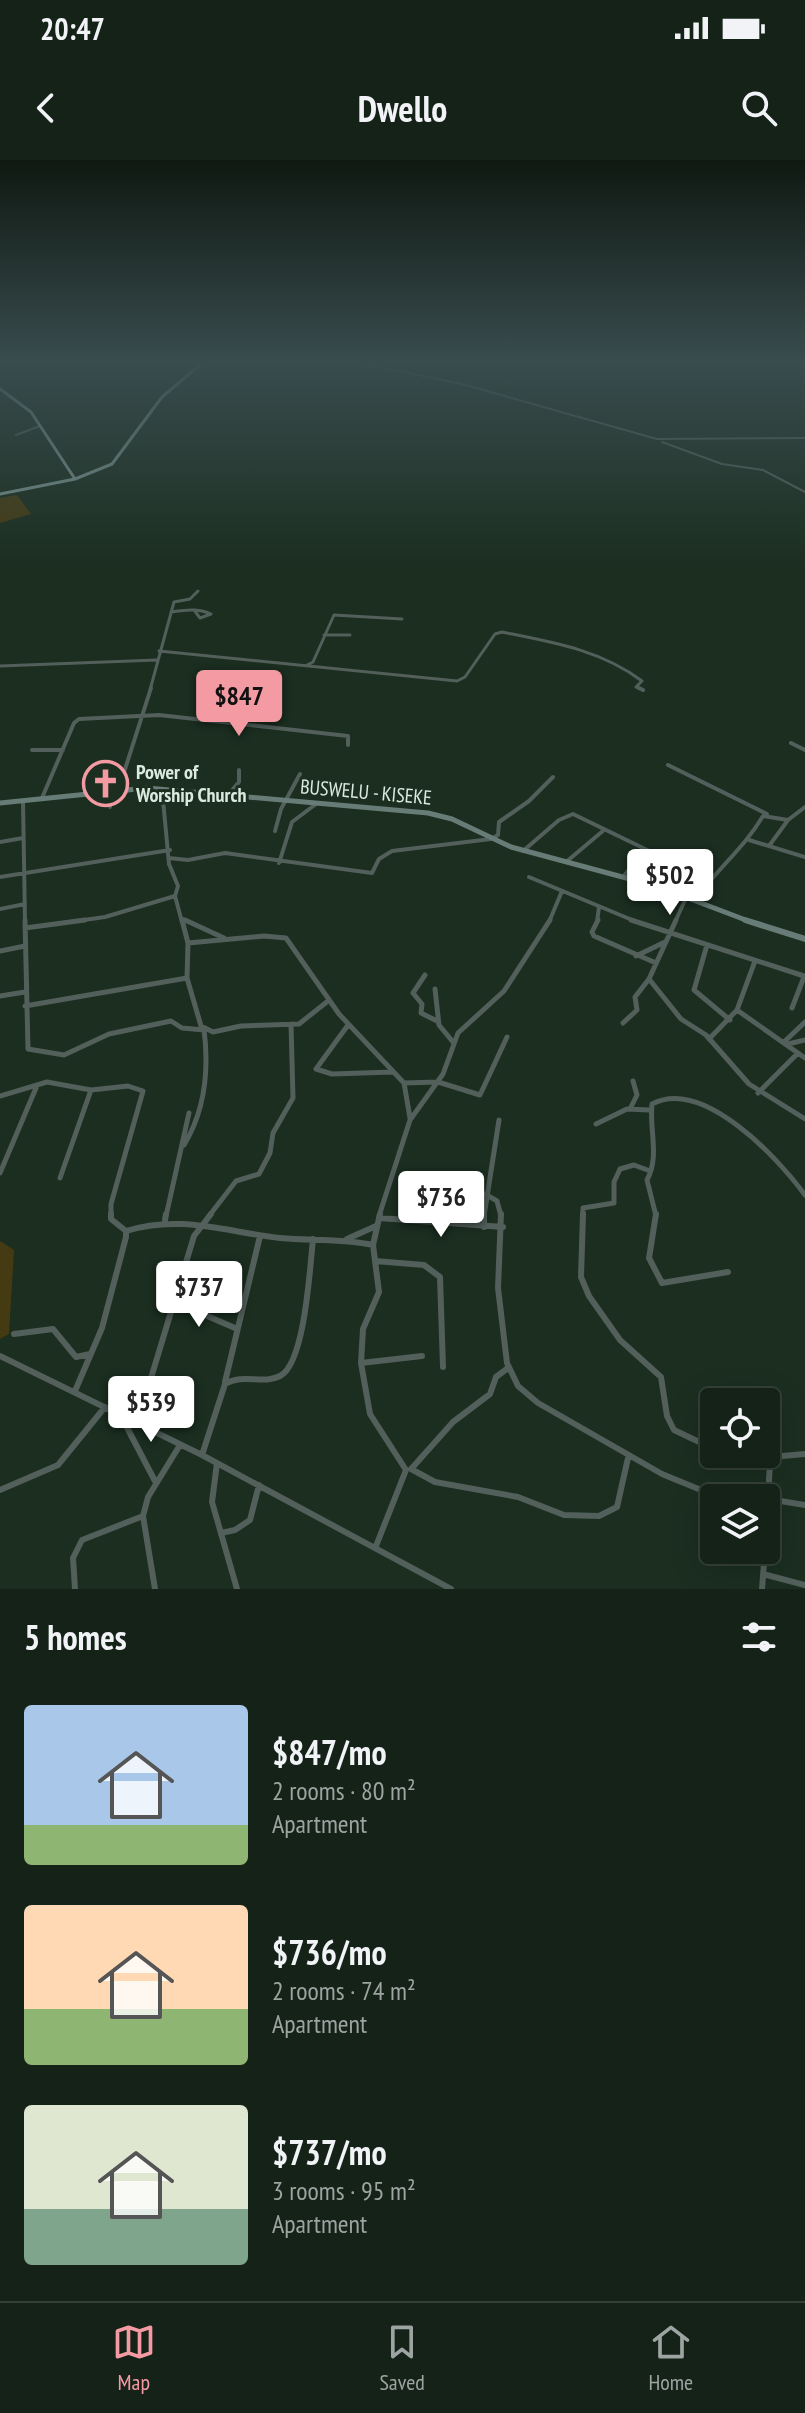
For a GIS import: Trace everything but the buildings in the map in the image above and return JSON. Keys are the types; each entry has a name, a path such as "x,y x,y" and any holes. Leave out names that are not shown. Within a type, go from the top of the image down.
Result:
{"main road":[{"path":"43,431 74,478"},
{"path":"0,493 100,470 120,457 138,431"},
{"name":"BUSWELU - KISEKE","path":"0,803 119,788 162,789 428,813 452,819 523,851 623,877 805,939"}],"street":[{"path":"16,435 28,431"},
{"path":"627,431 722,464 763,470 805,492"},
{"path":"657,439 805,438"},
{"path":"119,788 138,737 174,601 190,599 198,591"},
{"path":"171,612 194,610"},
{"path":"304,666 313,662 336,614 402,619"},
{"path":"159,651 457,681 465,677 495,634 502,632 589,653 634,674 642,681 636,687 643,690"},
{"path":"324,635 350,635"},
{"path":"0,666 52,666 91,659 157,660"},
{"path":"42,798 76,720 159,715 283,731 324,731 348,736 348,745"},
{"path":"791,743 805,750"},
{"path":"32,750 63,750"},
{"path":"668,765 769,815 788,820"},
{"path":"228,795 239,782 239,770"},
{"path":"275,831 285,801 300,774"},
{"path":"169,858 195,859 222,853 372,873 379,859 392,851 491,839 498,835 499,822 529,801 553,777"},
{"path":"109,789 110,807"},
{"path":"162,789 169,858 178,885 175,896 188,943 187,978 204,1030 209,1069 194,1129 184,1145"},
{"path":"23,801 28,1049 37,1053 71,1053 109,1034 171,1021 182,1028 213,1032 241,1026 291,1024 305,1021 328,1001"},
{"path":"279,863 292,822 316,803"},
{"path":"769,846 788,820 805,807"},
{"path":"523,851 567,814 579,816 709,880"},
{"path":"694,902 709,880 749,840 762,817 769,815"},
{"path":"566,862 604,830"},
{"path":"0,842 23,838"},
{"path":"749,840 805,857"},
{"path":"0,877 170,850"},
{"path":"623,877 645,850"},
{"path":"529,877 599,907 804,979 792,1008"},
{"path":"562,891 548,925 504,991 464,1026 453,1042 438,1082 410,1120 376,1226 373,1245 379,1292 363,1329 361,1363 370,1414 409,1470 446,1483 518,1497 563,1515 598,1517 617,1507 628,1458"},
{"path":"25,928 105,917 175,896"},
{"path":"623,1023 637,1010 635,997 649,979 686,898"},
{"path":"0,909 25,904"},
{"path":"599,907 592,935 656,963"},
{"path":"183,919 228,939"},
{"path":"188,943 286,938 328,1001 404,1083 410,1120"},
{"path":"636,956 665,942"},
{"path":"707,945 694,990 730,1020"},
{"path":"0,951 25,946"},
{"path":"709,1039 737,1010 755,961"},
{"path":"425,975 413,993 422,1004 421,1013 437,1021 453,1042"},
{"path":"25,1006 187,978"},
{"path":"649,979 681,1019 709,1039 758,1093 805,1119"},
{"path":"435,989 437,1021"},
{"path":"0,996 25,992"},
{"path":"737,1010 805,1058"},
{"path":"786,1043 805,1022"},
{"path":"151,1378 192,1239 236,1181 261,1172 273,1133 291,1108 296,1077 291,1024"},
{"path":"348,1025 316,1069 344,1074 393,1072"},
{"path":"404,1083 438,1082 480,1095 507,1037"},
{"path":"786,1043 805,1040"},
{"path":"758,1093 798,1053"},
{"path":"630,1109 637,1095 633,1081"},
{"path":"0,1096 52,1082 91,1090 128,1086 143,1091 111,1204 111,1219 126,1231"},
{"path":"0,1173 27,1101 40,1085"},
{"path":"60,1178 91,1090"},
{"path":"728,1272 710,1279 687,1279 669,1284 659,1280 648,1254 656,1217 647,1180 655,1165 649,1110 657,1099 667,1096 691,1102 758,1141 805,1195"},
{"path":"596,1124 630,1109 649,1110"},
{"path":"165,1220 189,1113"},
{"path":"484,1227 485,1194 499,1120"},
{"path":"650,1171 634,1165 620,1169 614,1182 614,1203 583,1208 581,1277 614,1333 661,1377 667,1416 674,1430 700,1442"},
{"path":"485,1194 497,1201 504,1227 497,1273 508,1368 522,1388 548,1410 582,1425 628,1458 700,1489"},
{"path":"379,1218 420,1218 442,1225 504,1227"},
{"path":"126,1231 165,1220 261,1235 345,1240 373,1245"},
{"path":"345,1240 376,1226"},
{"path":"75,1391 108,1310 126,1231"},
{"path":"202,1455 225,1384 235,1328 261,1235"},
{"path":"225,1384 236,1378 280,1377 290,1368 300,1333 313,1239"},
{"path":"375,1261 424,1265 440,1277 443,1367"},
{"path":"175,1302 235,1328"},
{"path":"14,1334 53,1329 76,1357 91,1354"},
{"path":"0,1356 202,1455 451,1589"},
{"path":"361,1363 422,1356"},
{"path":"376,1546 409,1470 461,1415 487,1397 496,1377 508,1368"},
{"path":"0,1490 58,1465 105,1407"},
{"path":"122,1417 156,1483"},
{"path":"155,1589 143,1516 156,1483 180,1445"},
{"path":"768,1484 770,1464 775,1459 805,1454"},
{"path":"217,1463 211,1490 237,1589"},
{"path":"221,1533 244,1526 250,1520 259,1485"},
{"path":"780,1501 805,1505"},
{"path":"75,1589 73,1558 82,1540 143,1516"},
{"path":"762,1589 764,1564"},
{"path":"763,1574 805,1585"}],"shaded area":[{"path":"17,495 31,514 0,523 0,498"},
{"path":"0,1241 14,1250 9,1334 0,1339"}],"place":[{"name":"Power of Worship Church","path":"105,783"}]}
